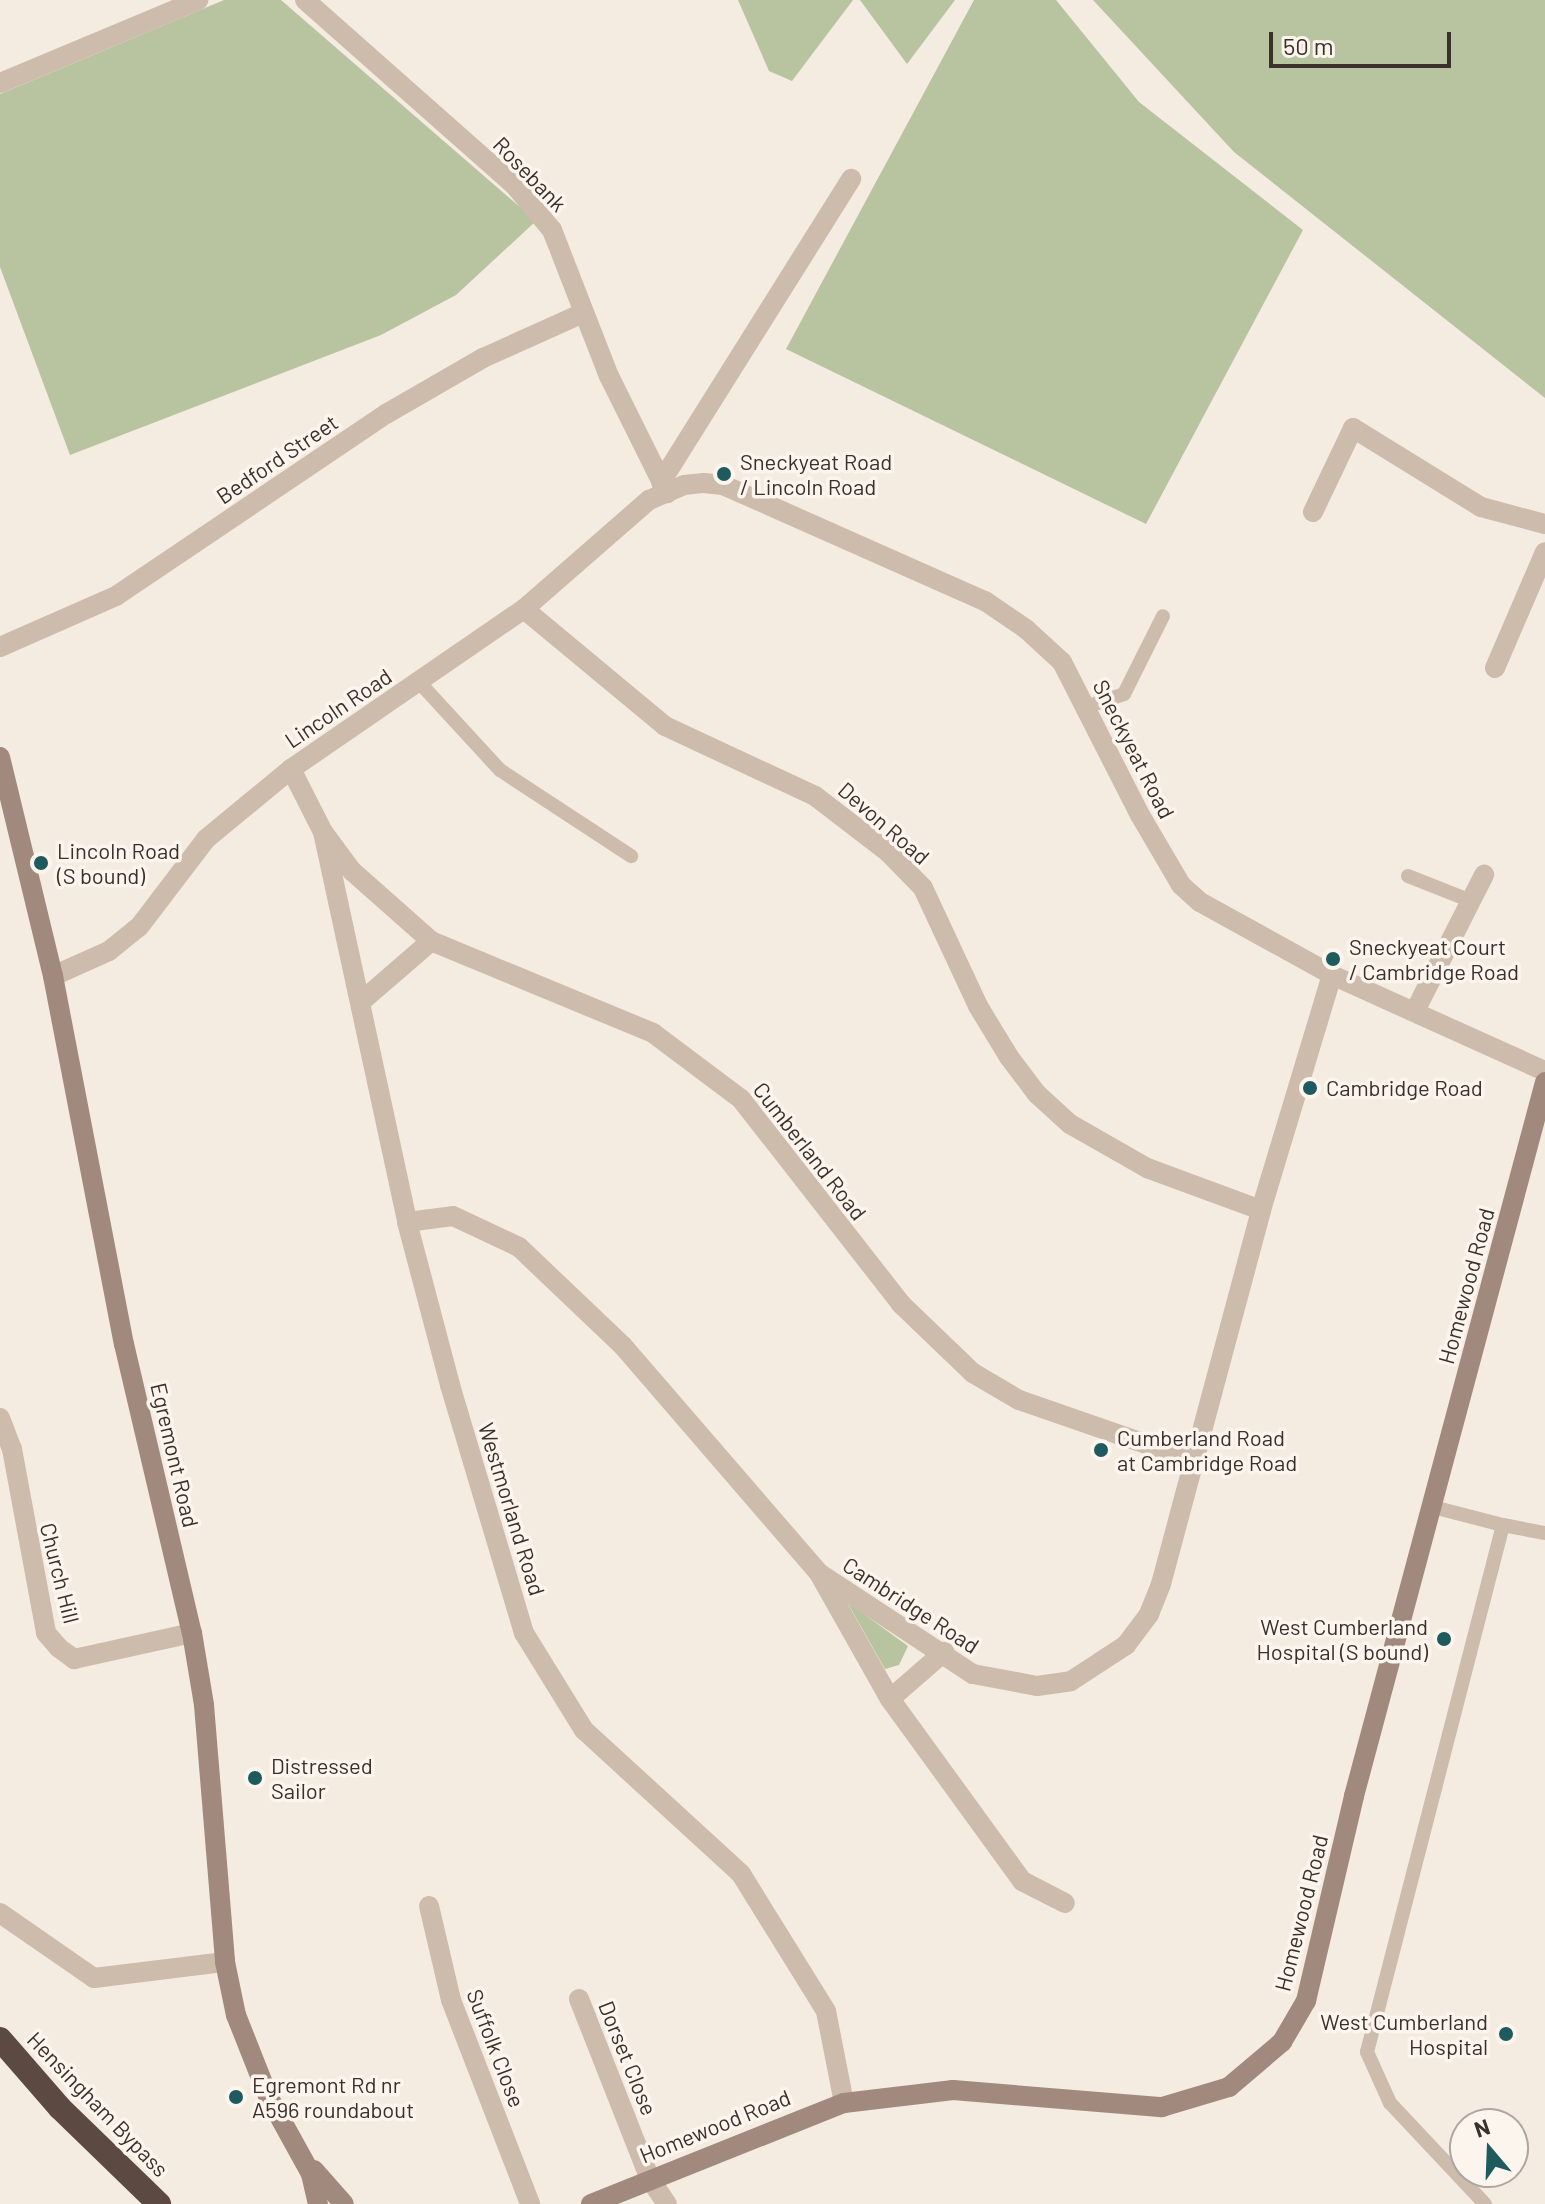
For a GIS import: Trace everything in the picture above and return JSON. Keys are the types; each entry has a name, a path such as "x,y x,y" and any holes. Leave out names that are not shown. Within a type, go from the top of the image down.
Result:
{"highway":[{"name":"Hensingham Bypass","path":"0,2039 60,2108 159,2204"}],"street":[{"path":"0,83 198,0"},
{"name":"Rosebank","path":"305,0 534,207 552,230 583,313 664,487"},
{"path":"664,487 851,179"},
{"name":"Bedford Street","path":"0,647 116,596 386,414 483,358 583,313"},
{"path":"1313,512 1353,428 1481,507 1545,524"},
{"name":"Sneckyeat Road","path":"664,487 723,485 985,601 1062,662 1181,885 1246,931 1332,975 1545,1071"},
{"name":"Lincoln Road","path":"53,976 109,951 139,927 206,839 291,769 524,609 664,487"},
{"path":"1495,668 1545,552"},
{"name":"Devon Road","path":"524,609 665,726 815,796 888,852 923,888 978,1006 1009,1057 1037,1094 1070,1124 1147,1168 1261,1210"},
{"name":"Egremont Road","path":"0,757 53,976 124,1344 192,1633 204,1705 225,1962 255,2068 303,2158"},
{"name":"Cumberland Road","path":"291,769 323,832 363,882 431,941 605,1012 692,1058 741,1099 901,1304 973,1373 1019,1400 1195,1461"},
{"name":"Westmorland Road","path":"323,832 363,1000 407,1222 524,1633 584,1730 741,1874 826,2011 844,2103"},
{"path":"1415,1011 1484,875"},
{"path":"363,1000 431,941"},
{"name":"Cambridge Road","path":"819,1573 944,1652 973,1674 1003,1684 1071,1681 1098,1667 1126,1645 1149,1614 1195,1461 1261,1210 1332,975"},
{"name":"Homewood Road","path":"591,2204 844,2103 953,2090 1162,2107 1218,2092 1266,2059 1306,2001 1545,1082"},
{"name":"Cambridge Road","path":"407,1222 453,1216 519,1247 623,1346 819,1573 890,1699 1022,1881 1065,1903"},
{"name":"Church Hill","path":"0,1418 12,1449 46,1633 59,1648 74,1659 192,1633"},
{"path":"890,1699 944,1652"},
{"name":"Suffolk Close","path":"429,1906 451,2000 530,2204"},
{"path":"0,1913 94,1978 225,1962"},
{"name":"Dorset Close","path":"579,1999 650,2179 667,2204"},
{"path":"303,2158 318,2204"},
{"path":"303,2158 344,2204"}],"lane":[{"path":"1086,707 1124,694 1163,616"},
{"path":"419,682 500,770 631,856"},
{"path":"1408,876 1471,901"},
{"path":"1433,1507 1545,1533"},
{"path":"1485,2204 1390,2103 1367,2052 1503,1525"}],"green space":[{"path":"224,0 281,0 536,221 456,295 381,335 70,455 0,267 0,94"},
{"path":"738,0 853,0 792,81 769,71"},
{"path":"860,0 955,0 907,64"},
{"path":"974,0 1056,0 1139,102 1303,230 1146,524 786,349"},
{"path":"1093,0 1545,0 1545,398 1234,152"},
{"path":"847,1602 908,1646 899,1665 885,1669"}],"place":[{"name":"Sneckyeat Road / Lincoln Road","path":"724,474"},
{"name":"Lincoln Road (S bound)","path":"41,863"},
{"name":"Sneckyeat Court / Cambridge Road","path":"1333,959"},
{"name":"Cambridge Road","path":"1310,1088"},
{"name":"Cumberland Road at Cambridge Road","path":"1101,1450"},
{"name":"West Cumberland Hospital (S bound)","path":"1444,1639"},
{"name":"Distressed Sailor","path":"255,1778"},
{"name":"West Cumberland Hospital","path":"1506,2034"},
{"name":"Egremont Rd nr A596 roundabout","path":"236,2097"}]}
